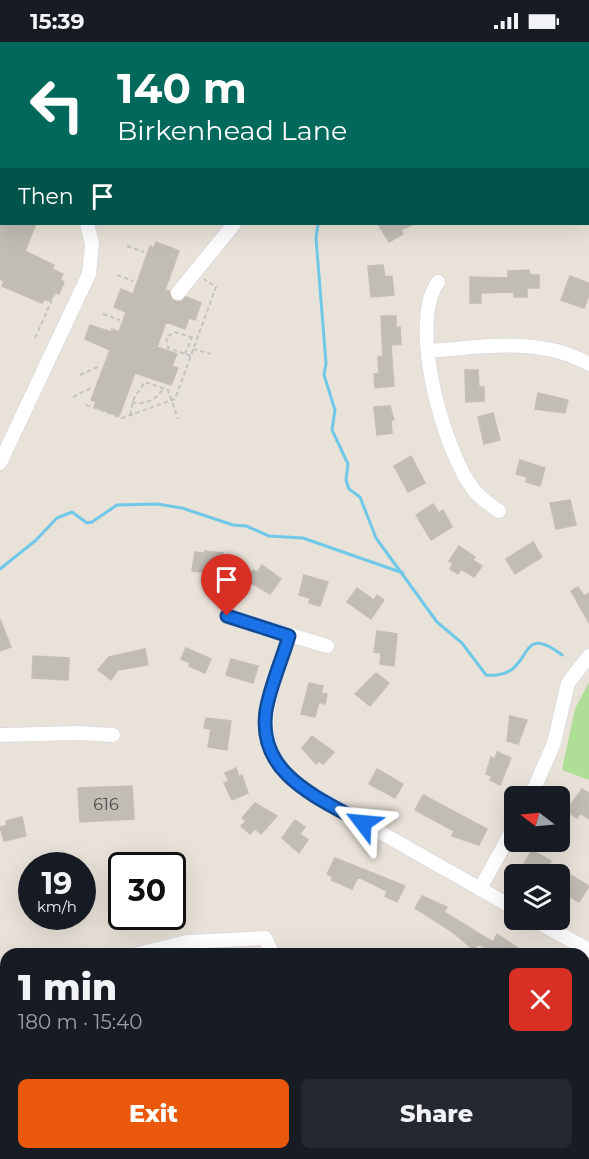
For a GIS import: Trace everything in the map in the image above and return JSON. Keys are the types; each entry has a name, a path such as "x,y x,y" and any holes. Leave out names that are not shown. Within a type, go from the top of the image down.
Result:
{"street":[{"path":"0,463 88,274 92,244 87,225"},
{"path":"178,293 233,225"},
{"path":"438,282 428,305 433,390 449,444 471,486 499,511"},
{"path":"429,351 510,345 536,346 565,352 589,364"},
{"path":"227,616 327,646"},
{"path":"289,636 266,711 268,746 278,766 304,789 504,902"},
{"path":"535,786 554,742 568,683 576,669 589,656"},
{"path":"0,735 79,733 113,735"},
{"path":"480,889 504,845"},
{"path":"552,930 585,948"},
{"path":"162,948 187,942 265,938 270,948"}],"path":[{"path":"127,246 144,252"},
{"path":"86,405 122,417 175,399 216,287 195,272"},
{"path":"117,275 134,281"},
{"path":"35,338 56,293"},
{"path":"103,314 120,320"},
{"path":"197,316 204,318"},
{"path":"181,334 182,330"},
{"path":"165,342 168,335 173,332 196,339"},
{"path":"163,334 168,335"},
{"path":"186,354 192,337"},
{"path":"161,340 170,349 190,356"},
{"path":"193,349 211,354"},
{"path":"80,375 100,366"},
{"path":"176,375 183,378"},
{"path":"130,415 133,401 145,382 168,390 178,419"},
{"path":"73,397 93,387"},
{"path":"127,398 139,404 156,398 162,387"}],"green space":[{"path":"589,682 589,780 562,770 575,709"}],"building":[{"path":"0,225 36,225 25,251 54,265 52,269 63,274 60,280 64,282 59,294 55,292 50,301 44,299 42,303 2,286 4,281 0,279"},
{"path":"379,225 411,225 401,230 403,234 389,242"},
{"path":"156,242 179,251 165,290 169,291 172,300 181,302 186,297 201,303 195,320 189,318 185,329 166,322 157,347 177,354 172,366 178,368 171,385 135,373 119,416 94,407 96,402 91,400 110,350 85,339 90,325 111,332 112,329 119,332 126,312 114,307 121,289 133,294 150,246 154,248"},
{"path":"383,265 385,277 392,276 394,295 371,297 368,266"},
{"path":"529,270 530,275 539,275 539,288 527,288 527,297 514,297 514,292 481,293 481,303 470,303 470,277 508,278 508,271"},
{"path":"570,276 589,283 589,295 584,308 561,300"},
{"path":"381,316 396,316 396,328 400,327 401,344 391,345 394,386 375,388 374,374 379,373 378,357 383,356"},
{"path":"465,370 478,370 479,387 484,387 484,401 466,402"},
{"path":"538,393 568,400 565,413 535,409"},
{"path":"390,406 394,420 391,420 392,433 377,435 374,407"},
{"path":"493,413 500,440 484,444 478,417"},
{"path":"411,456 425,483 408,492 394,466"},
{"path":"520,460 545,468 540,486 526,482 527,477 516,474"},
{"path":"570,500 576,525 556,529 550,503"},
{"path":"433,504 439,513 443,510 452,527 431,540 416,515"},
{"path":"533,542 542,557 515,574 506,559"},
{"path":"459,546 475,557 473,560 482,566 474,577 461,569 458,574 450,569 453,564 449,561"},
{"path":"205,551 223,553 221,574 192,571 195,552 204,553"},
{"path":"262,565 281,579 270,594 246,580 253,570 257,572"},
{"path":"304,575 328,582 320,606 309,603 310,598 299,595"},
{"path":"578,587 584,596 589,593 589,623 571,591"},
{"path":"357,588 374,600 377,595 384,600 371,619 347,602"},
{"path":"0,619 11,647 0,651"},
{"path":"377,631 397,634 394,666 380,664 381,653 374,652"},
{"path":"186,648 211,659 205,673 189,666 190,663 181,659"},
{"path":"145,649 148,665 118,670 111,680 98,670 109,657"},
{"path":"33,656 69,658 68,680 32,678"},
{"path":"231,659 258,666 253,683 226,675"},
{"path":"376,673 389,683 370,706 355,694"},
{"path":"309,683 323,686 321,693 327,694 325,704 319,702 315,717 301,714"},
{"path":"510,716 527,720 518,744 507,741"},
{"path":"206,718 231,721 227,750 208,747 211,729 204,728"},
{"path":"312,736 334,752 323,764 319,761 316,764 302,748"},
{"path":"497,752 511,758 500,785 490,780 492,776 486,774 491,757 495,759"},
{"path":"236,768 239,777 242,775 248,793 232,800 224,783 229,781 225,773"},
{"path":"377,769 403,784 395,798 369,784"},
{"path":"132,786 134,819 80,822 78,788"},
{"path":"582,789 589,793 589,819 580,813 577,818 570,814 570,806"},
{"path":"423,795 487,829 479,845 452,836 454,831 415,810"},
{"path":"255,803 277,816 261,834 255,829 250,834 241,826 246,821 242,818"},
{"path":"22,817 26,836 4,841 0,827 7,825 6,821"},
{"path":"295,820 305,827 300,834 308,840 299,853 282,838"},
{"path":"531,852 535,852 551,861 549,864 524,864"},
{"path":"335,858 405,886 397,902 385,896 387,891 358,877 352,889 331,880 333,877 327,874"},
{"path":"570,875 589,886 579,902 570,897"},
{"path":"422,896 447,907 444,912 493,942 497,934 518,948 486,948 478,944 475,948 472,948 451,931 415,908"}],"waterway":[{"path":"318,225 316,238 326,363 324,375 335,410 332,430 348,464 346,480 349,489 360,497 376,538 437,622 462,643 486,675 502,674 513,669 530,646 537,643 547,645 562,655"},
{"path":"0,569 35,541 57,518 72,512 87,523 117,505 157,504 182,508 233,525 246,526 269,536 303,538 403,573"}],"route":[{"path":"227,616 289,636 266,711 268,746 274,760 291,781 363,823"}]}
